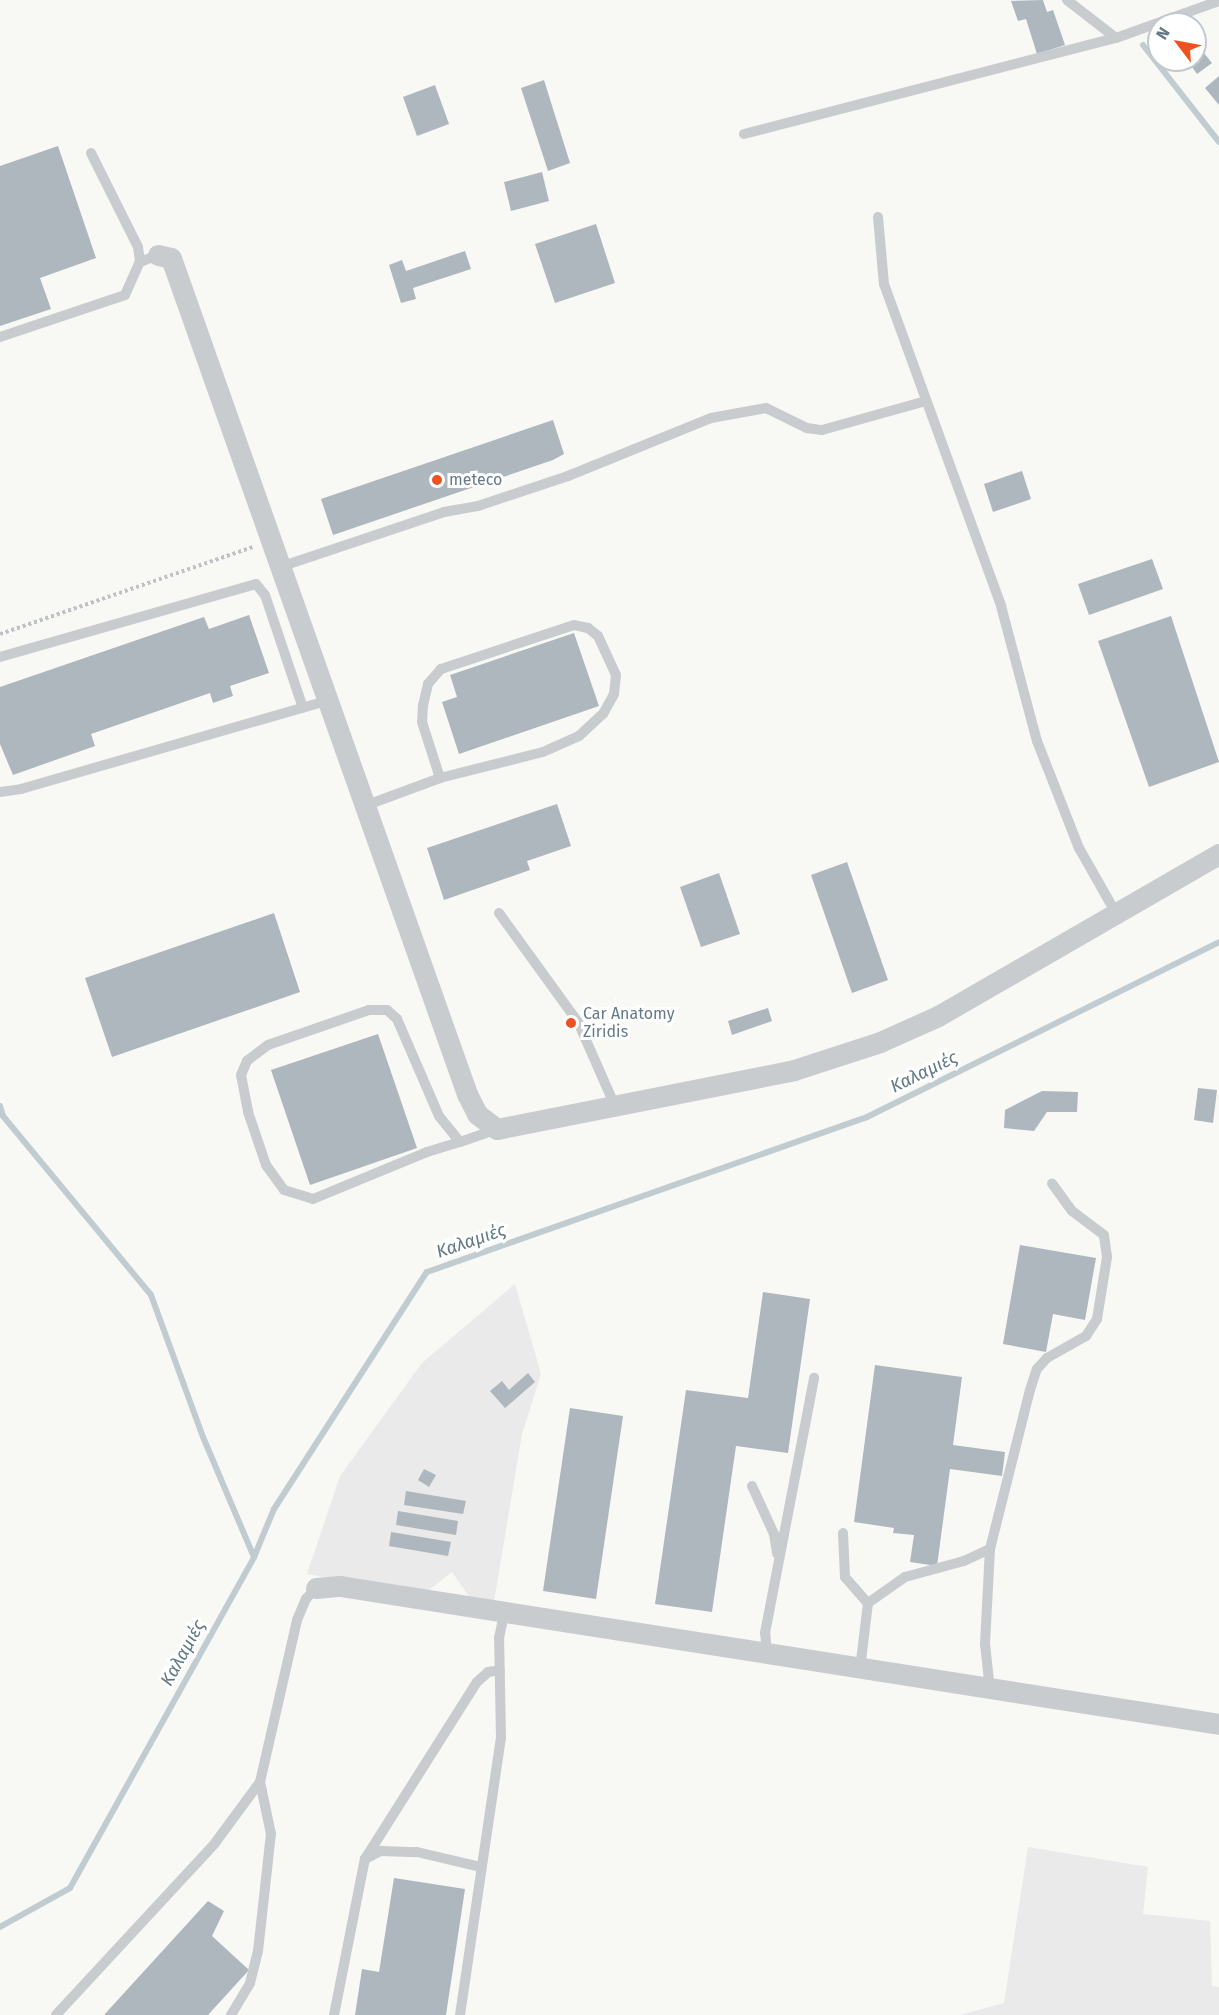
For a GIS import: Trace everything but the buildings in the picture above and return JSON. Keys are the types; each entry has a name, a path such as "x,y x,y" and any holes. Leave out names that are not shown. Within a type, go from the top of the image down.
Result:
{"street":[{"path":"149,259 171,258 283,566 467,1094 477,1114 497,1129 794,1070 880,1042 938,1016 1219,854"},
{"path":"316,1588 340,1586 504,1615 623,1630 767,1655 1219,1724"}],"lane":[{"path":"1067,0 1116,38"},
{"path":"744,135 1116,38 1219,1"},
{"path":"0,337 125,295 149,259 138,247 91,153"},
{"path":"878,217 884,284 1001,606 1037,741 1079,848 1116,914"},
{"path":"283,566 444,512 478,506 568,476 711,418 766,408 807,428 822,430 926,401"},
{"path":"0,657 256,584 265,595 303,708"},
{"path":"367,805 440,778 543,752 579,736 603,714 614,694 616,675 598,636 588,628 574,625 441,669 428,684 422,722 440,778"},
{"path":"0,792 21,789 330,700"},
{"path":"500,913 578,1022 615,1106"},
{"path":"460,1142 439,1116 397,1019 387,1010 369,1010 268,1045 247,1061 242,1075 248,1112 266,1165 284,1190 313,1199 497,1129"},
{"path":"990,1690 985,1644 990,1550 1037,1369 1047,1358 1086,1336 1097,1319 1107,1257 1104,1235 1072,1211 1052,1183"},
{"path":"767,1655 765,1633 814,1378"},
{"path":"752,1486 774,1534 778,1563"},
{"path":"843,1533 844,1577 868,1603"},
{"path":"860,1669 868,1603 905,1577 964,1561 990,1550"},
{"path":"56,2015 215,1843 260,1782 297,1620 306,1599 316,1588"},
{"path":"460,2015 501,1738 500,1670 504,1615"},
{"path":"334,2015 365,1859 477,1682 488,1672 500,1670"},
{"path":"231,2015 250,1983 258,1951 271,1834 260,1782"},
{"path":"365,1859 381,1851 417,1852 481,1867"}],"path":[{"path":"0,634 273,540"}],"shaded area":[{"path":"515,1284 541,1374 522,1434 494,1602 471,1599 452,1572 424,1594 307,1574 340,1476 422,1363"},
{"path":"1028,1847 1148,1867 1143,1914 1210,1921 1212,1986 1219,1987 1219,2015 960,2015 1004,2003"}],"waterway":[{"path":"1143,45 1219,142"},
{"name":"Καλαμιές","path":"0,1927 70,1888 254,1557 274,1509 427,1272 867,1117 1219,942"},
{"path":"0,1106 3,1116 151,1295 203,1437 254,1557"}],"place":[{"name":"meteco","path":"437,480"},
{"name":"Car Anatomy Ziridis","path":"571,1023"}]}
